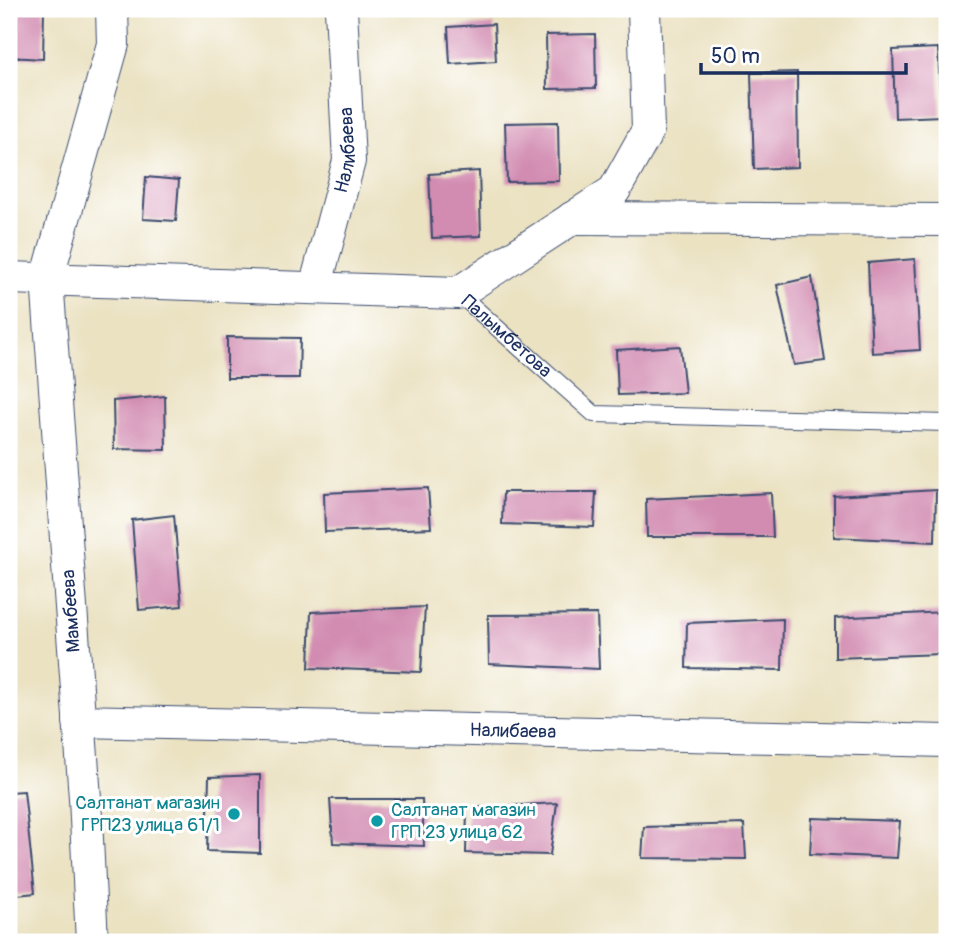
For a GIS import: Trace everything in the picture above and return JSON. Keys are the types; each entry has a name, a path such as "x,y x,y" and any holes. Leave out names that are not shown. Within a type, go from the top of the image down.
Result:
{"street":[{"path":"47,279 113,44 112,9"},
{"name":"Налибаева","path":"315,288 349,161 341,9"},
{"path":"458,293 614,191 648,130 644,9"},
{"path":"572,218 947,220"},
{"name":"Палымбетова","path":"9,278 458,293"},
{"name":"Мамбеева","path":"47,279 92,942"},
{"name":"Налибаева","path":"79,721 947,741"}],"lane":[{"name":"Палымбетова","path":"458,293 594,414 947,423"}],"building":[{"path":"9,9 44,9 43,59 9,57"},
{"path":"494,24 496,61 450,64 448,27"},
{"path":"595,34 596,88 547,89 546,35"},
{"path":"938,48 941,116 895,118 893,50"},
{"path":"797,72 798,167 754,169 751,73"},
{"path":"558,122 559,181 507,182 505,123"},
{"path":"479,171 481,236 432,238 429,174"},
{"path":"146,177 179,180 176,221 143,219"},
{"path":"915,259 920,350 872,353 868,263"},
{"path":"812,277 825,361 794,365 777,285"},
{"path":"227,337 300,338 299,378 227,378"},
{"path":"680,346 685,393 618,395 616,350"},
{"path":"165,396 166,450 114,449 113,401"},
{"path":"428,488 431,528 325,532 324,493"},
{"path":"936,490 935,542 834,537 834,496"},
{"path":"503,492 596,492 594,527 502,524"},
{"path":"771,493 773,537 647,537 646,499"},
{"path":"174,515 182,606 139,610 132,520"},
{"path":"425,607 421,672 309,668 311,612"},
{"path":"943,612 941,654 835,658 835,618"},
{"path":"597,614 599,669 489,664 488,615"},
{"path":"783,619 782,670 686,668 687,623"},
{"name":"Салтанат магазин ГРП23 улица 61/1","path":"260,775 260,853 207,851 209,777"},
{"path":"24,791 35,893 9,896 9,792"},
{"name":"Салтанат магазин ГРП 23 улица 62","path":"330,799 422,799 424,846 333,843"},
{"path":"557,803 550,855 466,853 467,808"},
{"path":"812,818 900,821 897,858 810,854"},
{"path":"744,824 746,859 642,858 644,827"}],"place":[{"name":"Салтанат магазин ГРП23 улица 61/1","path":"234,814"},
{"name":"Салтанат магазин ГРП 23 улица 62","path":"377,821"}]}
